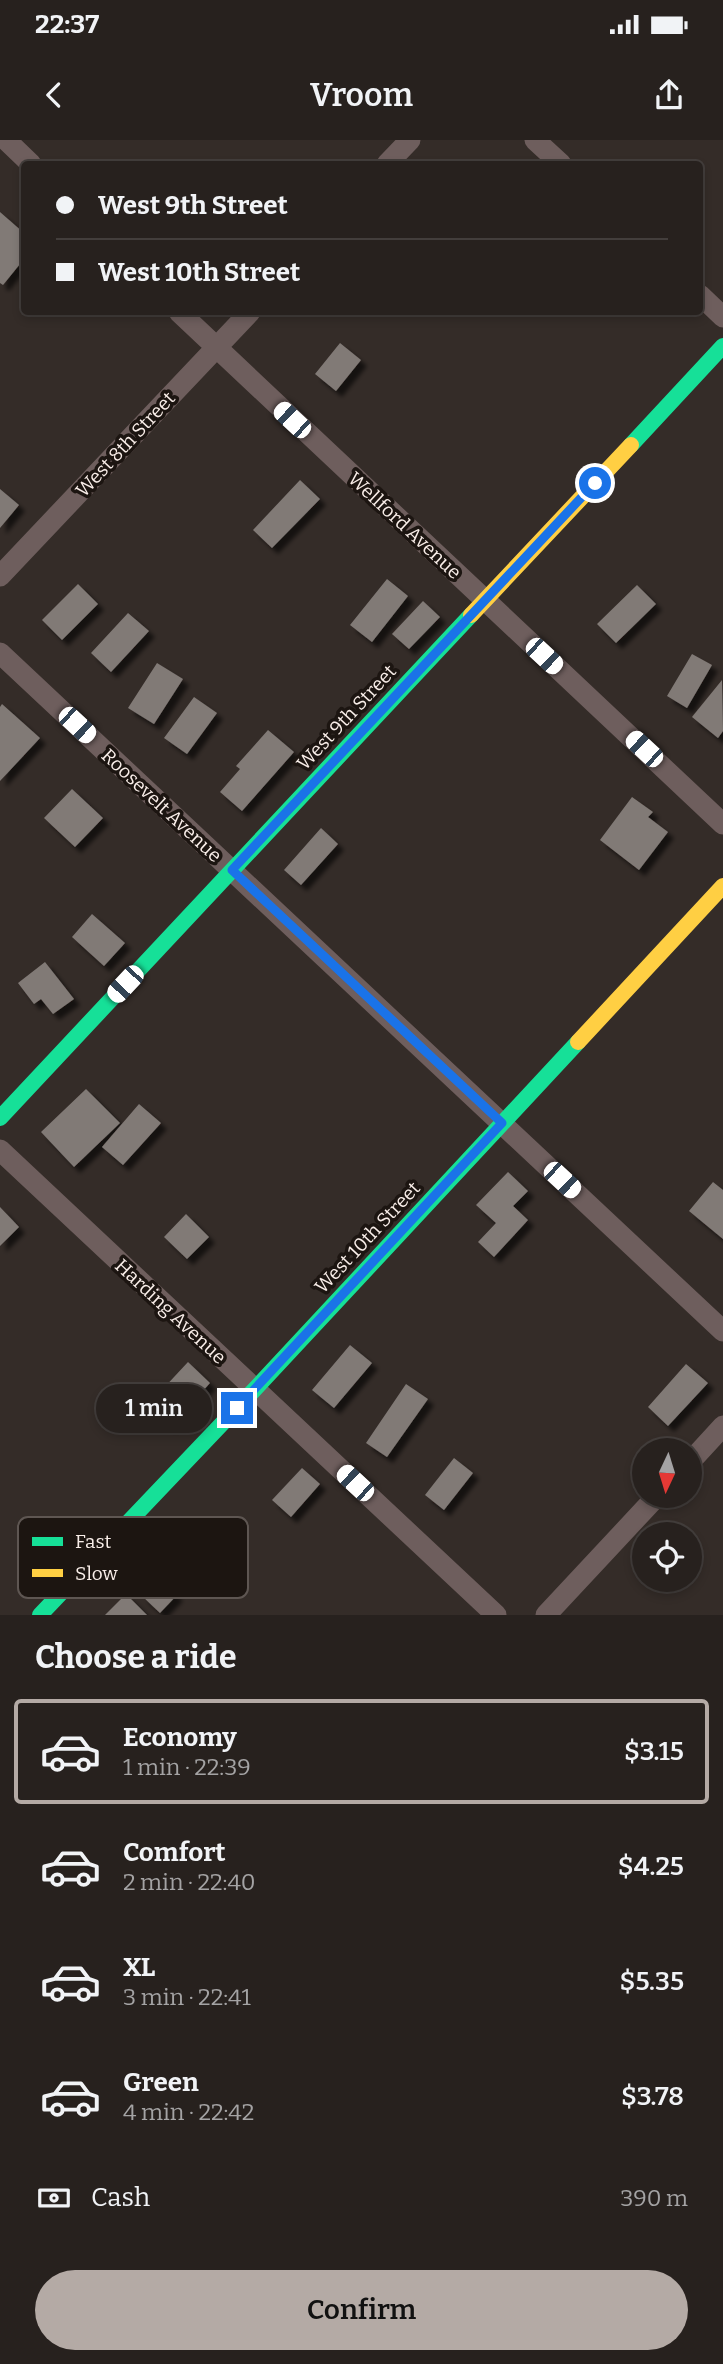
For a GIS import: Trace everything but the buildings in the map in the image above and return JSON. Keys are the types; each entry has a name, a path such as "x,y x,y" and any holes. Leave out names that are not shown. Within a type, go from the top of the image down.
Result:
{"street":[{"path":"6,140 28,161"},
{"path":"390,161 410,140"},
{"path":"535,140 558,161"},
{"path":"703,298 723,317"},
{"name":"Wellford Avenue","path":"182,315 723,824"},
{"name":"West 8th Street","path":"0,576 247,315"},
{"name":"West 9th Street","path":"0,1118 723,346"},
{"name":"Roosevelt Avenue","path":"0,653 723,1331"},
{"name":"West 10th Street","path":"133,1517 723,886"},
{"name":"Harding Avenue","path":"0,1150 496,1615"},
{"path":"702,1449 723,1426"},
{"path":"546,1615 646,1508"},
{"name":"West 10th Street","path":"40,1615 56,1598"}],"traffic: fast":[{"path":"631,445 723,346"},
{"path":"0,1118 471,615"},
{"path":"133,1517 578,1042"},
{"path":"40,1615 56,1598"}],"traffic: slow":[{"path":"471,615 631,445"},
{"path":"578,1042 723,886"}],"route":[{"path":"237,1408 502,1123 232,870 595,483"}]}
